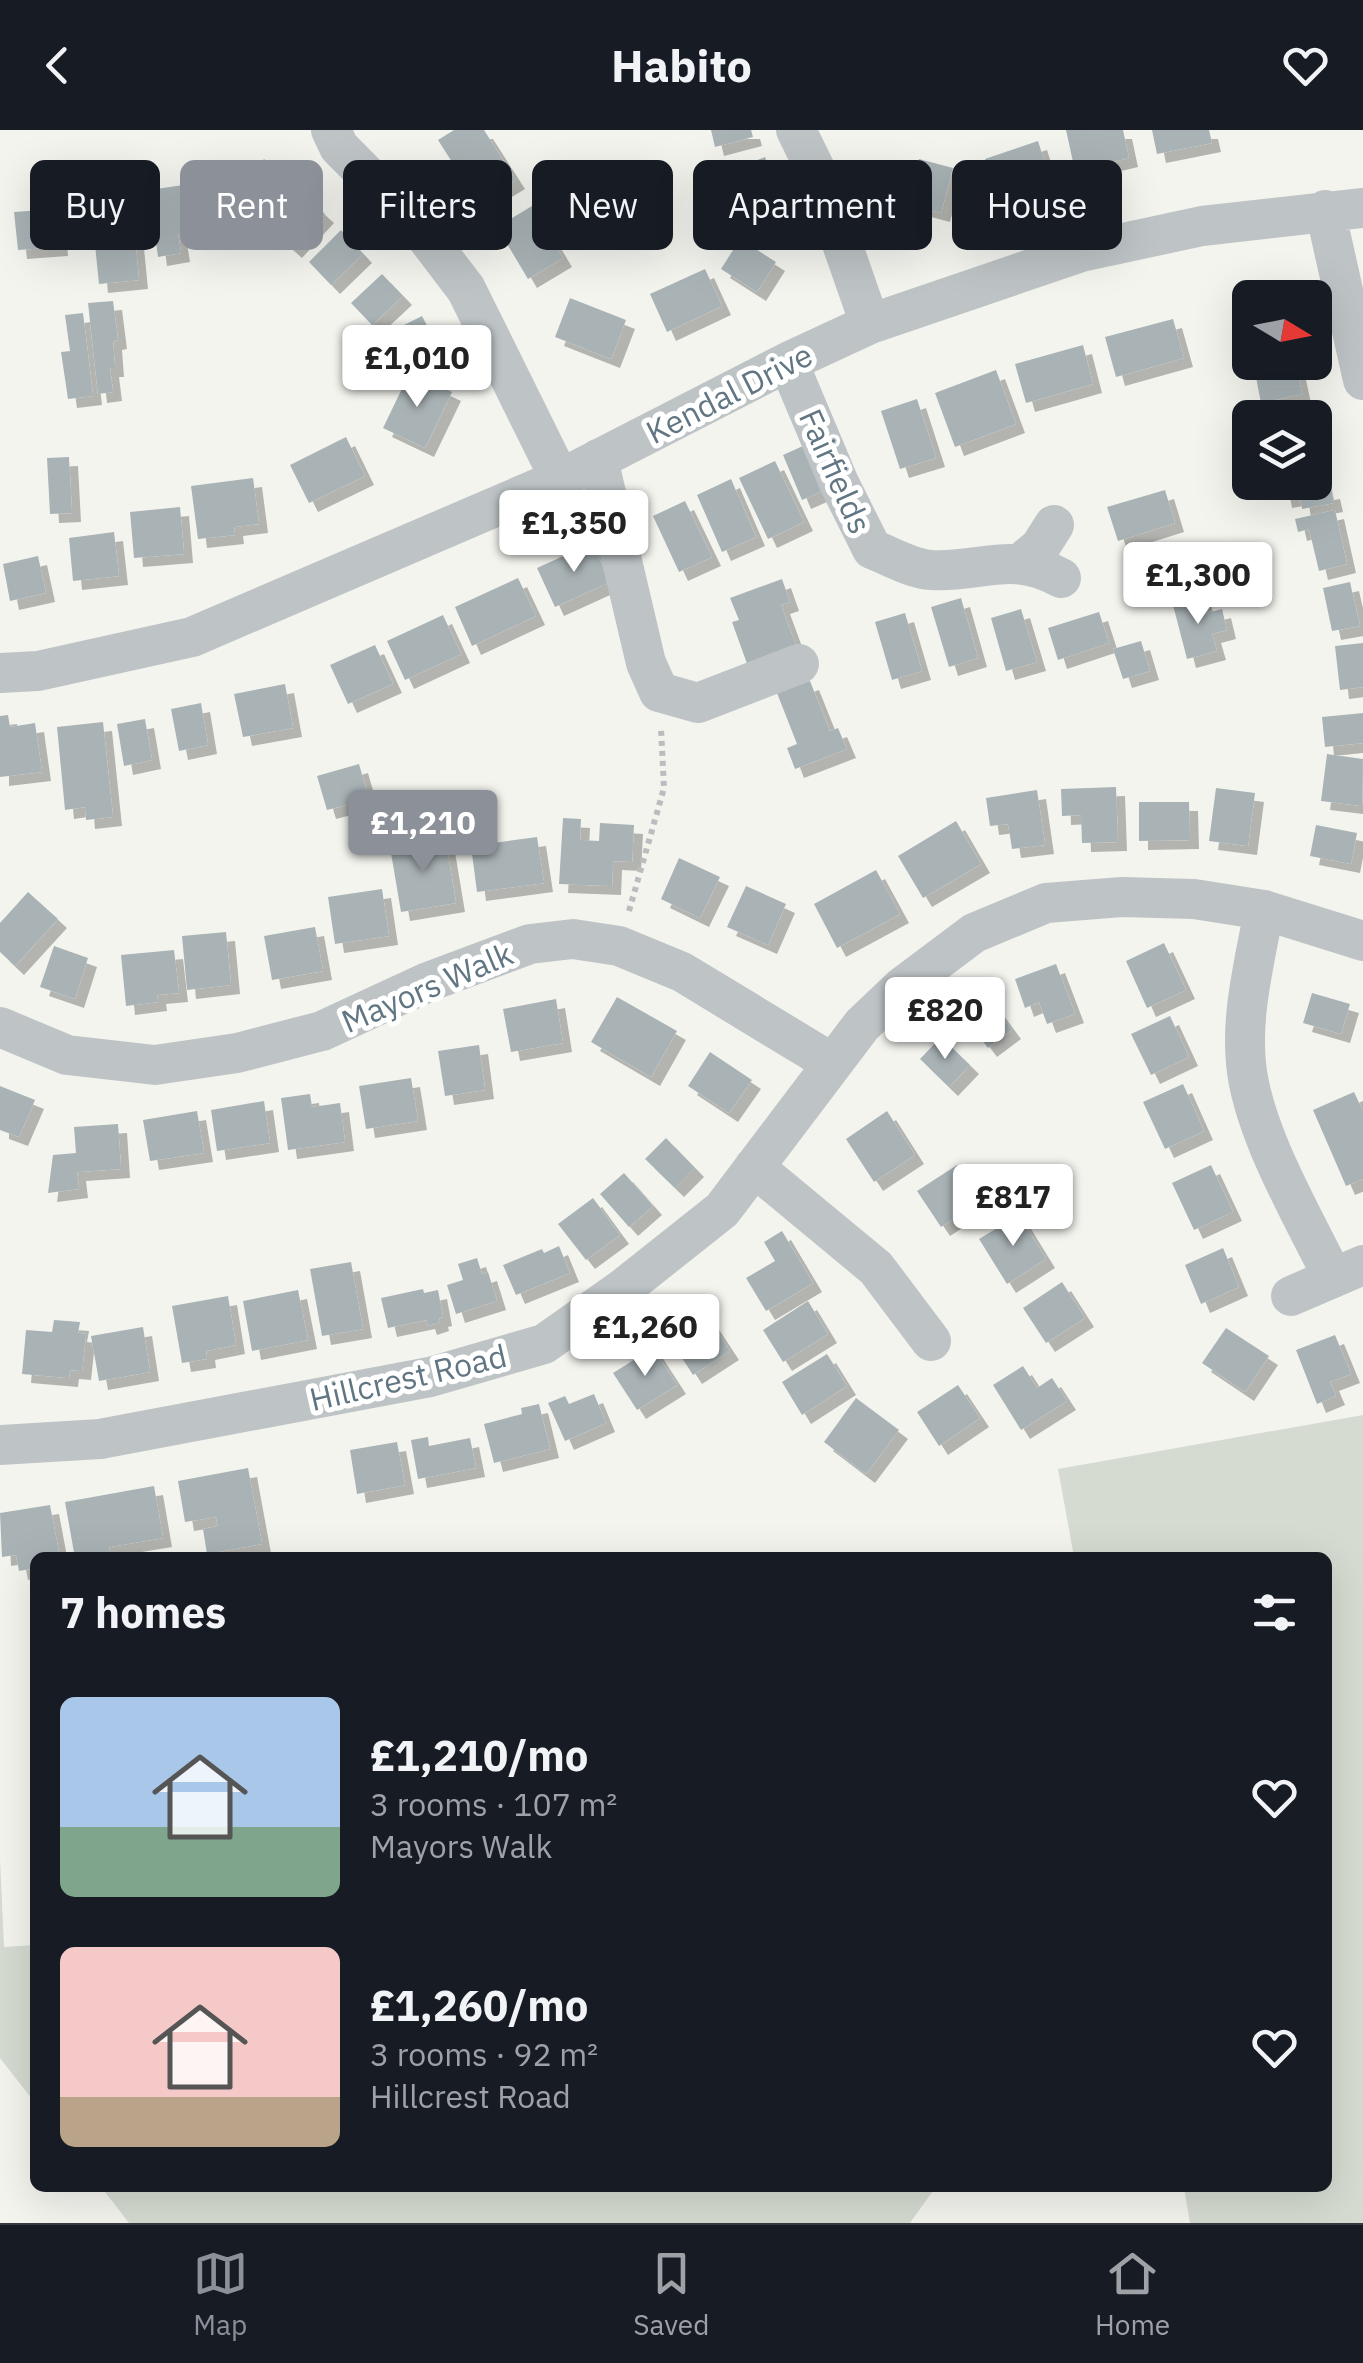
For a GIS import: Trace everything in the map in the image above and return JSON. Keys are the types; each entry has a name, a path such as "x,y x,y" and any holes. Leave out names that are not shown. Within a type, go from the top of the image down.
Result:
{"street":[{"path":"331,130 339,147 421,230 466,289 560,478"},
{"path":"796,130 818,175 870,324"},
{"path":"1344,209 1363,380"},
{"name":"Kendal Drive","path":"0,673 38,670 192,637 560,478 870,324 1081,252 1202,226 1344,209"},
{"name":"Fairfields","path":"788,362 838,483 872,549 928,570 1022,562 1041,566 1061,578"},
{"path":"598,459 646,663 659,692 698,702 799,664"},
{"path":"1022,562 1040,547 1054,526"},
{"name":"Hillcrest Road","path":"0,1445 119,1436 430,1377 544,1344 625,1288 722,1210 832,1062 862,1025 902,986 974,933 1046,903 1194,898 1264,910 1363,941"},
{"path":"1264,910 1248,1005 1246,1062 1252,1100 1279,1165 1348,1272 1291,1296"},
{"name":"Mayors Walk","path":"0,1027 66,1056 155,1065 237,1052 322,1031 428,982 530,944 572,940 619,946 682,972 832,1062"},
{"path":"754,1166 876,1268 931,1342"}],"path":[{"path":"619,946 664,788 659,692"}],"shaded area":[{"path":"1363,1415 1363,2223 1190,2223 1185,2192 1332,2192 1332,1552 1073,1552 1058,1469"},
{"path":"0,1859 4,1947 30,1945 30,2097 0,2058"},
{"path":"105,2192 932,2192 910,2223 129,2223"}],"building":[{"path":"454,130 484,130 503,160 451,160 438,140"},
{"path":"711,130 751,130 753,137 715,147"},
{"path":"1066,130 1123,130 1129,158 1073,160"},
{"path":"1152,130 1209,130 1212,143 1157,154"},
{"path":"1038,141 1044,160 985,160"},
{"path":"932,162 952,168 941,213 932,211"},
{"path":"180,185 181,253 158,257 160,250 160,188"},
{"path":"532,206 532,250 558,250 563,258 528,279 511,250 512,218"},
{"path":"30,211 30,249 18,250 14,212"},
{"path":"341,230 343,250 359,250 363,254 331,285 309,262"},
{"path":"96,250 136,250 139,280 99,284"},
{"path":"733,250 757,250 776,262 757,292 721,269"},
{"path":"705,269 722,306 667,332 650,294"},
{"path":"382,274 403,296 372,325 351,303"},
{"path":"570,298 626,320 611,359 555,337"},
{"path":"113,301 118,340 113,341 115,368 110,368 113,392 98,394 88,303"},
{"path":"83,313 93,396 68,399 61,352 70,351 65,315"},
{"path":"422,316 433,337 403,353 392,331"},
{"path":"1173,319 1184,358 1116,377 1105,337"},
{"path":"1083,345 1093,384 1026,403 1015,364"},
{"path":"996,370 1016,424 955,447 935,393"},
{"path":"410,372 452,392 425,448 383,428"},
{"path":"1257,380 1299,380 1302,394 1260,400"},
{"path":"917,399 936,458 900,469 881,411"},
{"path":"346,437 365,476 309,503 290,465"},
{"path":"814,441 834,486 802,500 783,455"},
{"path":"69,457 72,513 50,514 47,458"},
{"path":"775,461 804,522 768,539 739,478"},
{"path":"253,478 259,524 234,527 235,535 198,539 191,486"},
{"path":"731,479 756,537 722,552 697,495"},
{"path":"1165,490 1175,523 1118,541 1107,507"},
{"path":"1332,494 1334,503 1302,509 1301,500 1332,500"},
{"path":"685,501 712,557 679,572 653,516"},
{"path":"180,507 184,554 134,558 130,512"},
{"path":"1335,510 1347,564 1319,571 1309,529 1298,532 1295,519"},
{"path":"114,532 119,576 73,581 69,538"},
{"path":"1196,542 1207,574 1147,594 1137,562"},
{"path":"592,543 610,582 555,607 537,568"},
{"path":"38,556 46,593 10,601 3,564"},
{"path":"518,578 536,616 472,646 455,607"},
{"path":"782,579 790,602 781,605 799,654 750,672 732,622 739,620 730,598"},
{"path":"1350,582 1360,626 1332,631 1323,588"},
{"path":"1202,597 1207,613 1222,609 1227,630 1212,634 1217,651 1187,659 1173,605"},
{"path":"961,598 978,658 949,667 931,607"},
{"path":"1021,609 1037,662 1006,671 991,618"},
{"path":"1099,612 1109,643 1058,660 1048,628"},
{"path":"905,613 922,671 892,680 875,622"},
{"path":"443,615 461,654 405,680 387,641"},
{"path":"1141,641 1150,671 1123,679 1113,649"},
{"path":"1363,643 1363,687 1340,690 1335,646"},
{"path":"375,645 393,684 348,704 330,665"},
{"path":"810,681 830,731 838,728 847,749 795,769 787,748 797,744 777,693"},
{"path":"285,684 293,728 243,737 234,694"},
{"path":"201,703 208,745 179,751 171,709"},
{"path":"1363,713 1363,743 1325,747 1322,717"},
{"path":"8,715 10,727 35,723 42,772 0,777 0,716"},
{"path":"145,719 152,760 124,766 117,724"},
{"path":"103,722 113,817 86,820 85,807 65,810 57,727"},
{"path":"1327,754 1363,759 1362,806 1321,801"},
{"path":"359,764 369,799 327,810 317,776"},
{"path":"1116,787 1118,842 1082,843 1081,815 1062,816 1061,789"},
{"path":"1216,788 1255,793 1248,846 1209,841"},
{"path":"1037,790 1045,845 1012,849 1008,824 990,826 986,798"},
{"path":"1139,802 1189,802 1190,840 1139,841"},
{"path":"563,818 581,819 580,840 599,841 600,823 634,825 632,862 613,861 612,886 559,884"},
{"path":"956,821 981,864 923,898 898,856"},
{"path":"1316,825 1357,833 1351,864 1310,856"},
{"path":"445,837 456,903 401,912 390,847"},
{"path":"537,837 544,883 477,892 471,846"},
{"path":"679,858 720,877 700,918 661,899"},
{"path":"876,870 900,914 837,948 814,904"},
{"path":"746,886 786,904 768,945 727,927"},
{"path":"382,889 389,936 335,944 328,897"},
{"path":"28,892 58,919 15,966 0,952 0,923"},
{"path":"315,927 323,971 272,980 264,936"},
{"path":"226,932 231,985 187,990 182,936"},
{"path":"1164,943 1186,990 1147,1008 1126,961"},
{"path":"54,946 88,958 75,999 40,987"},
{"path":"174,950 179,993 157,995 158,1002 126,1006 121,955"},
{"path":"1056,964 1075,1014 1047,1024 1039,1002 1025,1008 1015,979"},
{"path":"1312,993 1350,1004 1341,1034 1303,1023"},
{"path":"617,997 677,1031 651,1077 591,1042"},
{"path":"556,999 563,1043 511,1052 503,1009"},
{"path":"989,999 1012,1030 988,1048 965,1017"},
{"path":"1170,1016 1189,1057 1151,1075 1131,1034"},
{"path":"941,1037 970,1065 949,1087 920,1059"},
{"path":"479,1045 485,1090 445,1096 438,1051"},
{"path":"710,1052 752,1080 729,1113 688,1086"},
{"path":"411,1078 418,1121 366,1129 359,1086"},
{"path":"1183,1084 1204,1131 1165,1149 1143,1102"},
{"path":"0,1086 35,1100 19,1137 0,1130"},
{"path":"1354,1092 1363,1111 1363,1179 1346,1186 1313,1110"},
{"path":"310,1094 312,1107 340,1103 345,1142 288,1150 281,1098"},
{"path":"264,1101 270,1143 217,1151 211,1110"},
{"path":"197,1111 204,1153 150,1161 143,1120"},
{"path":"887,1111 915,1155 874,1182 846,1139"},
{"path":"118,1124 121,1169 77,1172 79,1189 48,1193 53,1155 76,1153 74,1127"},
{"path":"666,1138 695,1168 675,1188 645,1159"},
{"path":"957,1165 980,1202 941,1227 917,1191"},
{"path":"1211,1165 1233,1212 1194,1230 1172,1183"},
{"path":"624,1173 653,1206 629,1227 600,1194"},
{"path":"593,1198 620,1235 586,1260 558,1224"},
{"path":"1019,1215 1046,1259 1007,1284 979,1239"},
{"path":"782,1231 813,1283 766,1311 746,1278 775,1261 764,1242"},
{"path":"559,1246 570,1273 516,1295 503,1265"},
{"path":"1223,1248 1239,1287 1201,1304 1185,1265"},
{"path":"477,1258 482,1274 488,1272 497,1301 456,1314 447,1285 463,1280 458,1264"},
{"path":"351,1262 363,1329 322,1336 310,1269"},
{"path":"1062,1282 1085,1318 1046,1343 1023,1308"},
{"path":"423,1289 424,1293 438,1290 443,1317 440,1322 428,1326 426,1320 388,1328 381,1298"},
{"path":"298,1290 308,1340 252,1351 243,1301"},
{"path":"228,1296 236,1345 206,1351 207,1359 182,1363 172,1306"},
{"path":"808,1301 828,1334 783,1362 763,1330"},
{"path":"703,1310 730,1351 693,1375 671,1341 694,1326 689,1319"},
{"path":"54,1320 80,1322 78,1333 86,1334 82,1371 70,1370 69,1378 22,1374 26,1330 52,1332"},
{"path":"143,1327 150,1372 99,1381 91,1336"},
{"path":"1226,1328 1269,1356 1245,1392 1202,1363"},
{"path":"1335,1335 1351,1374 1330,1382 1336,1396 1317,1404 1296,1350"},
{"path":"653,1348 677,1385 637,1410 613,1373"},
{"path":"827,1354 847,1386 802,1415 782,1382"},
{"path":"1023,1366 1037,1388 1052,1378 1067,1401 1021,1430 993,1385"},
{"path":"958,1385 980,1418 939,1446 917,1412"},
{"path":"594,1394 606,1423 565,1441 548,1403 565,1396 569,1404"},
{"path":"856,1398 899,1430 866,1474 824,1442"},
{"path":"539,1404 550,1449 494,1463 484,1424 522,1414 521,1408"},
{"path":"428,1437 429,1446 470,1438 476,1468 418,1479 411,1440"},
{"path":"397,1442 405,1485 357,1494 350,1450"},
{"path":"248,1468 262,1544 207,1552 203,1529 218,1526 216,1517 185,1522 178,1481"},
{"path":"154,1486 163,1538 109,1547 110,1552 74,1552 65,1502"},
{"path":"50,1505 59,1552 30,1552 30,1569 19,1571 16,1555 2,1557 0,1513"}]}
